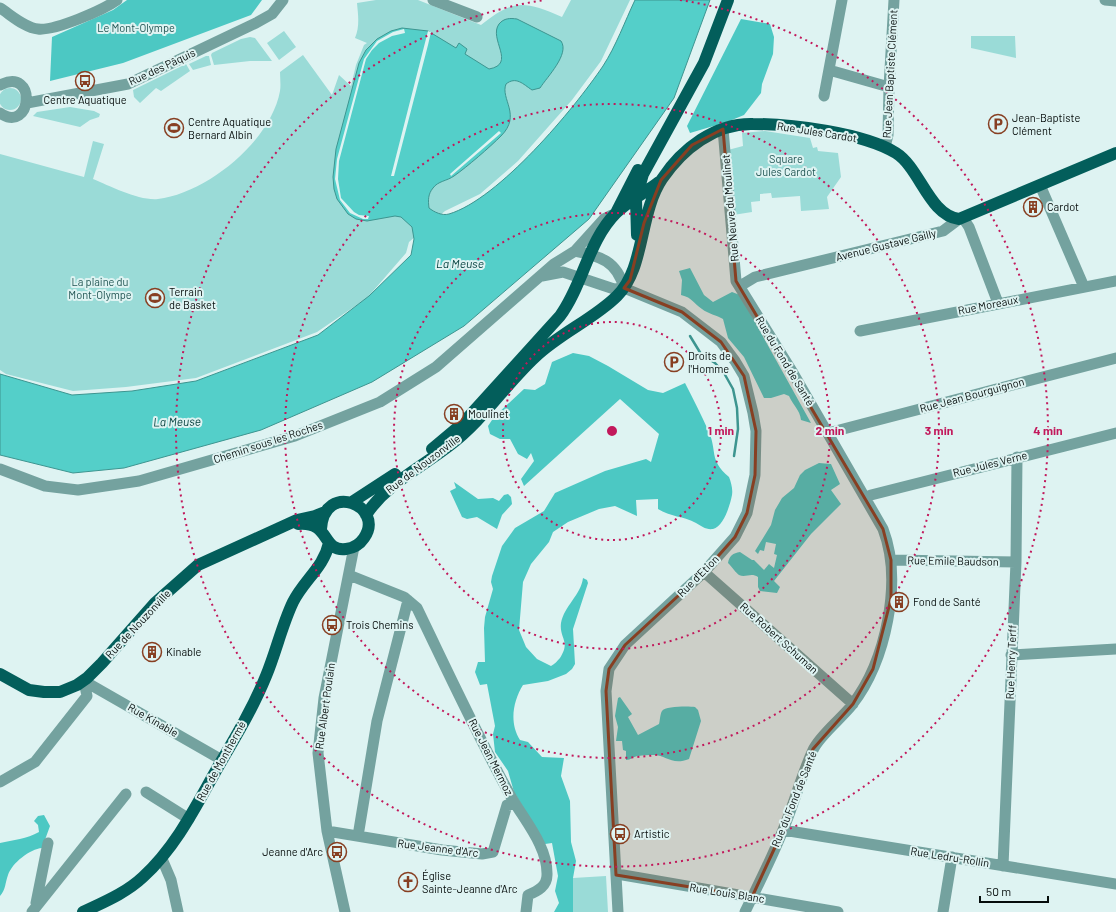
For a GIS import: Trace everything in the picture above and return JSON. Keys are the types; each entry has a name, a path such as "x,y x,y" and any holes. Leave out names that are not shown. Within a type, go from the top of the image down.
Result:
{"main road":[{"path":"637,256 636,199 643,174 704,63 728,0"},
{"name":"Rue Jules Cardot","path":"637,256 644,223 655,193 661,180 675,162 692,145 723,129 751,124 788,126 840,134 876,143 885,147 898,154 911,168 943,213 951,218 961,219"},
{"path":"616,213 646,156 669,125"},
{"name":"Avenue Gustave Gailly","path":"961,219 1116,153"},
{"name":"Rue Jules Cardot","path":"581,277 590,254 616,213 661,180"},
{"name":"Rue de Nouzonville","path":"366,515 375,502 389,489 450,445 469,429 534,358 552,341 618,296 630,280 637,256"},
{"name":"Rue de Nouzonville","path":"0,674 29,690 44,692 60,692 84,681 155,603 189,572 213,557 297,520 325,512 336,503 352,502 413,462 463,423 560,316 570,303 581,277"},
{"path":"325,512 322,519 321,529 329,542 349,548 361,542 367,534 369,525 366,515 361,507 352,502"},
{"name":"Rue de Nouzonville","path":"275,531 308,523 321,529"},
{"name":"Rue de Monthermé","path":"83,912 122,893 143,878 162,859 189,820 236,737 266,677 294,601 327,554 329,542"},
{"name":"Rue de Monthermé","path":"314,573 349,548"}],"street":[{"path":"0,8 27,26 38,29 49,28 96,12 117,0"},
{"name":"Rue des Pâquis","path":"27,103 128,84 256,23 272,14 283,0"},
{"path":"433,0 477,17"},
{"path":"824,96 842,0"},
{"name":"Rue Jean Baptiste Clément","path":"885,147 888,135 894,0"},
{"path":"1105,0 1116,1"},
{"path":"829,70 889,87"},
{"path":"0,85 11,82 22,86 28,97 23,111 14,116 8,117 0,113"},
{"name":"Rue Neuve du Moulinet","path":"723,129 736,281 740,286"},
{"path":"1040,185 1084,287"},
{"name":"Chemin sous les Roches","path":"0,469 45,486 78,490 139,481 295,436 380,402 436,367 554,264 576,251 604,219 616,213"},
{"path":"961,219 969,227 998,303"},
{"name":"Avenue Gustave Gailly","path":"740,286 755,277 943,231 961,219"},
{"path":"576,251 598,257 614,266 621,276 624,288"},
{"name":"Chemin sous les Roches","path":"542,276 563,272 614,289 624,288"},
{"name":"Rue Moreaux","path":"860,331 1116,280"},
{"name":"Rue du Fond de Santé","path":"740,286 866,498 883,529 891,560 891,599 888,618 873,669 853,704 813,749 783,830 745,912"},
{"name":"Rue d'Etion","path":"618,912 606,691 609,669 625,645 704,572 735,537 747,513 755,475 756,431 744,376 721,342 682,312 624,288"},
{"name":"Rue Jean Bourguignon","path":"828,433 1116,358"},
{"name":"Rue Jules Verne","path":"866,498 871,495 1116,433"},
{"name":"Rue Henry Terff","path":"1003,866 1016,562 1017,458"},
{"name":"Rue Albert Poulain","path":"345,912 327,831 318,752 324,698 350,575 349,548"},
{"name":"Rue Emile Baudson","path":"891,560 1016,562"},
{"name":"Rue Robert Schuman","path":"704,572 853,704"},
{"name":"Rue Jean Mermoz","path":"350,575 404,596 417,608 516,804 540,845 545,857 547,875 545,884 537,891 528,895 526,912"},
{"path":"358,836 377,721 408,600"},
{"path":"1011,655 1116,649"},
{"path":"0,782 35,762 87,696 84,681"},
{"name":"Rue Kinable","path":"84,681 222,760"},
{"path":"146,792 189,820"},
{"path":"33,910 126,794"},
{"name":"Rue Jeanne d'Arc","path":"327,831 442,850 482,854 493,852 506,805 516,804"},
{"name":"Rue Ledru-Rollin","path":"783,830 1116,884"},
{"path":"33,910 41,882 48,843"},
{"path":"943,912 952,858"},
{"path":"162,859 171,880 178,912"},
{"name":"Rue Louis Blanc","path":"616,875 838,912"}],"highlighted area":[{"path":"723,129 736,281 883,529 891,560 891,599 873,669 853,704 813,749 783,830 752,897 616,875 606,691 609,669 625,645 704,572 735,537 747,513 755,475 756,431 744,376 721,342 682,312 624,288 630,280 644,223 661,180 692,145"}],"green space":[{"name":"Le Mont-Olympe","path":"127,0 262,0 251,15 123,63 50,81 52,37 113,10"},
{"name":"La plaine du Mont-Olympe","path":"376,0 418,0 481,25 501,11 518,5 527,5 549,11 562,17 571,0 630,0 601,61 572,100 518,161 480,194 445,211 409,242 406,253 367,298 317,332 196,378 126,387 73,391 6,374 0,370 0,154 84,177 93,141 104,144 93,179 142,198 158,199 177,195 196,187 216,175 234,162 250,146 264,128 274,110 280,91 280,72 303,55 332,95 339,75 351,86 356,65 364,45 367,43 355,38 358,25 357,3"},
{"path":"741,19 770,24 774,37 773,54 762,84 761,93 744,115 727,122 690,133 687,126"},
{"path":"284,31 296,47 279,60 267,43"},
{"path":"971,36 1015,36 1016,58 971,48"},
{"path":"250,37 255,38 272,61 250,61 214,65 211,55 212,53 241,39"},
{"path":"209,56 211,65 193,70 189,64"},
{"path":"186,64 190,71 161,91 156,88 140,103 134,97 133,90"},
{"path":"10,88 18,91 21,99 18,107 10,110 2,107 -1,99 2,91"},
{"path":"70,107 94,111 100,114 99,117 90,120 80,127 33,116 37,112"},
{"name":"Square Jules Cardot","path":"765,131 810,138 813,148 817,147 818,151 838,153 841,177 827,197 829,209 801,211 800,196 772,198 771,193 760,194 760,201 751,202 752,212 733,215 728,150 743,146 742,133"},
{"path":"690,268 704,295 713,302 732,292 740,295 811,423 801,420 798,410 789,396 784,394 771,398 764,398 744,357 728,338 723,319 704,311 691,299 681,295 682,280 679,271"},
{"path":"573,353 589,356 648,390 663,393 685,383 711,437 718,465 729,477 732,486 732,493 728,509 723,520 713,529 706,528 687,519 663,512 658,509 658,499 636,500 637,516 615,506 599,509 568,522 553,532 549,542 531,564 523,582 519,630 526,647 537,659 551,666 560,658 565,647 561,623 565,611 579,590 583,578 587,580 588,583 573,629 575,664 566,674 548,681 523,685 517,698 513,719 514,726 520,740 528,742 542,757 564,758 561,776 570,801 571,842 576,861 573,878 573,912 554,912 559,903 555,891 558,876 552,843 545,844 514,792 508,771 495,752 493,734 495,726 487,684 480,685 475,672 478,662 485,662 484,628 485,617 493,589 491,582 492,576 502,546 515,528 544,511 555,493 605,471 646,459 651,462 659,434 620,399 524,486 521,479 534,461 531,453 527,459 518,454 510,439 500,439 490,434 488,426 494,417 524,389 535,390 545,384 552,362"},
{"path":"819,463 831,464 840,484 831,490 841,504 811,534 774,581 780,587 777,593 760,591 758,587 758,577 753,575 739,575 728,563 729,558 733,554 740,552 754,560 764,570 769,564 774,568 777,555 774,554 776,544 766,542 764,551 760,550 758,554 755,551 771,525 775,510 782,498 794,488 800,475 805,470"},
{"path":"454,482 478,499 493,498 499,501 504,495 508,494 511,497 512,504 502,515 497,529 477,517 467,519 462,517 450,491 456,488"},
{"path":"620,697 632,714 628,717 638,735 659,724 661,712 664,709 688,706 695,707 698,710 701,721 689,759 674,761 658,755 650,755 637,756 626,760 626,751 623,750 622,741 616,741 618,727 615,716 618,698"},
{"path":"44,815 50,826 42,848 32,851 17,861 10,870 0,896 0,843 25,838 39,832 38,825 34,821 38,816"},
{"path":"606,876 608,912 573,912 573,878"}],"water":[{"name":"La Meuse","path":"635,0 710,0 674,98 589,219 464,326 372,382 261,430 124,468 73,473 0,455 0,374 72,395 132,391 196,381 318,335 369,296 411,255 414,239 412,227 401,217 395,216 367,221 356,219 348,214 337,199 334,189 333,177 336,149 359,63 366,50 377,39 391,31 402,28 428,31 456,48 459,43 467,49 465,54 489,69 497,66 501,62 502,57 497,37 497,30 499,24 505,20 517,19 561,41 563,46 560,59 540,88 532,90 516,81 506,84 505,90 510,121 501,136 465,168 451,178 437,184 431,190 428,202 429,208 438,213 449,214 469,205 490,191 512,172 555,128 590,84 608,58"}],"pier":[{"path":"404,29 405,33 392,36 379,43 366,59 339,161 338,179 341,198 354,212 359,215 369,216 368,219 363,219 350,213 340,200 335,179 337,159 364,59 377,41 393,32"},
{"path":"428,31 431,32 428,45 394,176 391,176"},
{"path":"499,131 501,133 451,176 450,174"}],"waterway":[{"path":"690,336 701,354 715,363 724,373 733,389 737,408 738,429 734,456"}],"place":[{"name":"Centre Aquatique","path":"85,81"},
{"name":"Jean-Baptiste Clément","path":"998,124"},
{"name":"Centre Aquatique Bernard Albin","path":"174,128"},
{"name":"Cardot","path":"1033,207"},
{"name":"Terrain de Basket","path":"155,298"},
{"name":"Droits de l'Homme","path":"674,362"},
{"name":"Moulinet","path":"454,414"},
{"name":"Fond de Santé","path":"899,602"},
{"name":"Trois Chemins","path":"332,625"},
{"name":"Kinable","path":"152,652"},
{"name":"Artistic","path":"620,834"},
{"name":"Jeanne d'Arc","path":"337,852"},
{"name":"Église Sainte-Jeanne d'Arc","path":"408,882"}]}
